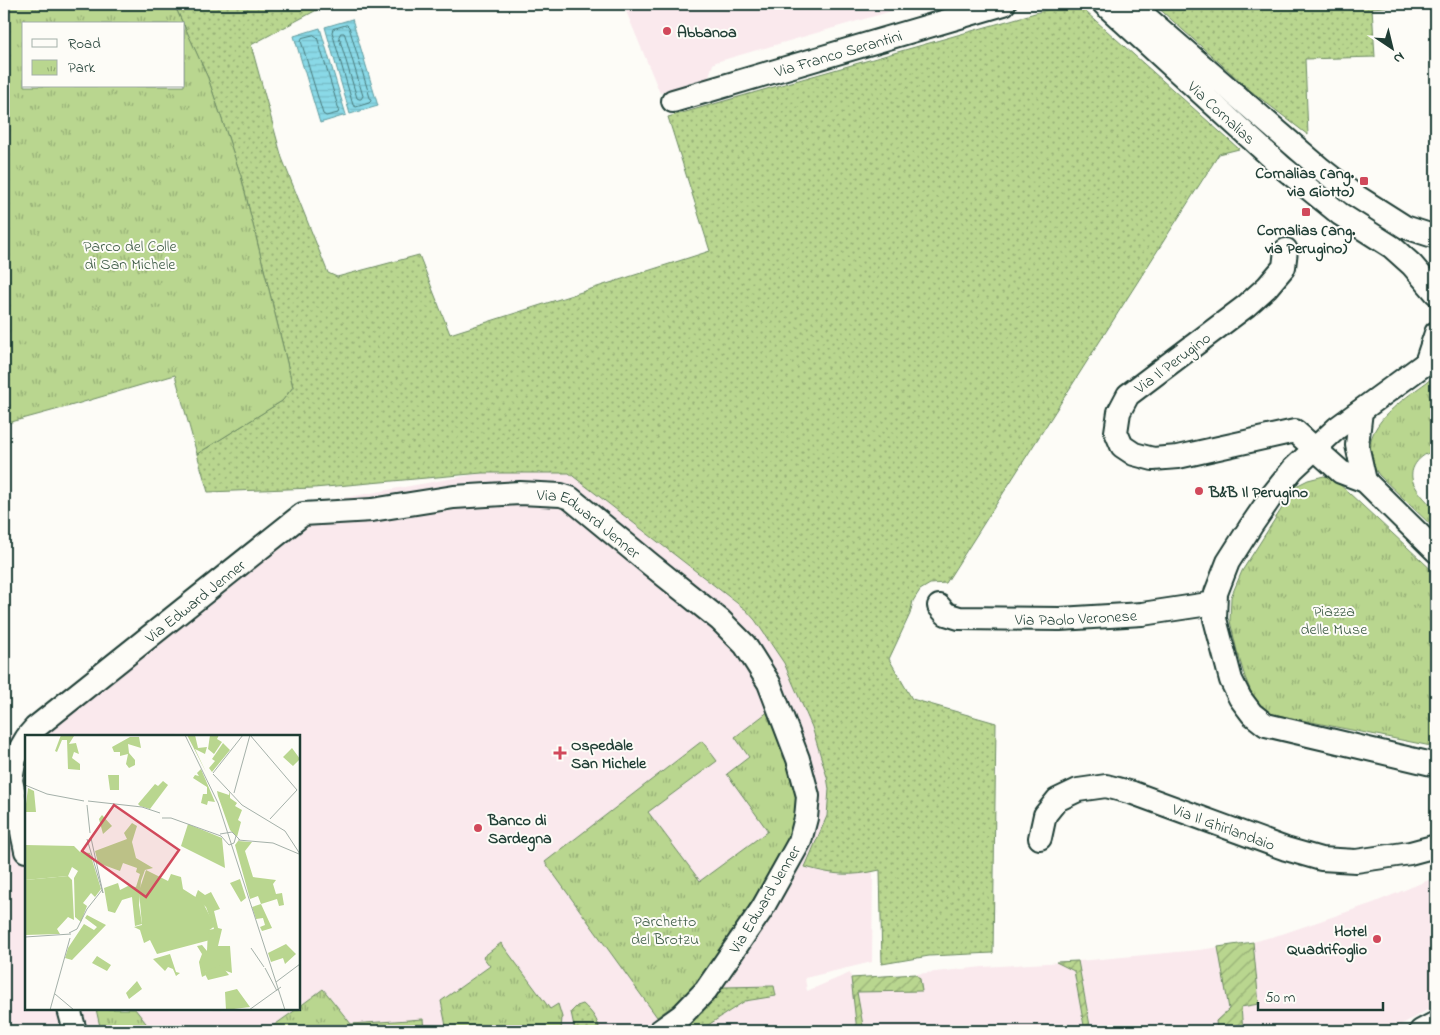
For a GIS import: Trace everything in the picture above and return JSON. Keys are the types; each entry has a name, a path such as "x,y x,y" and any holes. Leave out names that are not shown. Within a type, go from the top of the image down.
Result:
{"street":[{"name":"Via Franco Serantini","path":"673,101 1004,4"},
{"name":"Via Cornalias","path":"1104,4 1282,167 1340,214 1392,247 1412,265 1436,293"},
{"name":"Via Cornalias","path":"1131,4 1321,169 1347,189 1405,227 1436,237"},
{"name":"Via Il Perugino","path":"1286,250 1284,267 1267,288 1128,395 1119,412 1116,432 1122,446 1134,454 1153,459 1178,457 1295,431 1314,448"},
{"path":"1436,332 1431,361 1337,428 1293,469 1273,494 1228,562 1216,593 1215,603 1215,619 1231,680 1240,698 1252,714 1266,726 1436,765"},
{"path":"1361,411 1357,445 1365,480"},
{"path":"1314,448 1341,472 1365,480 1436,551"},
{"name":"Via Edward Jenner","path":"29,735 35,728 303,514 372,510 454,497 520,493 561,495 570,498 720,620 744,645 769,683 798,759 808,796 806,818 800,841 762,909 706,990 681,1016 660,1031"},
{"name":"Via Paolo Veronese","path":"939,606 946,614 959,618 1060,619 1142,614 1215,603"},
{"name":"Via Edward Jenner","path":"25,741 15,758 11,780 25,846"},
{"name":"Via Il Ghirlandaio","path":"1040,838 1045,815 1057,800 1078,790 1106,786 1133,793 1286,849 1321,859 1356,861 1410,853 1436,846"},
{"path":"69,1010 75,1031"},
{"path":"1421,1031 1436,1023"}],"shaded area":[{"path":"623,4 916,4 716,62 713,64 708,79 660,93"},
{"name":"Ospedale San Michele","path":"482,473 569,473 746,610 784,663 812,727 829,789 827,816 806,866 845,875 873,871 872,962 805,978 807,991 850,973 851,978 916,974 1199,950 1253,942 1373,903 1436,877 1436,1005 1390,1031 4,1031 4,737 11,736 310,504"}],"green space":[{"name":"Parco del Colle di San Michele","path":"4,4 174,4 182,22 22,22 22,88 185,88 185,27 208,78 241,176 293,387 282,401 197,454 175,375 4,424"},
{"path":"174,4 328,4 251,45 282,158 328,273 337,277 419,255 450,334 710,251 668,117 1067,4 1077,4 1239,149 1219,154 946,583 930,584 920,590 913,601 910,614 889,659 912,699 996,723 993,953 929,956 882,964 880,870 859,874 842,874 805,867 827,816 829,789 812,727 784,663 746,610 569,473 482,473 314,488 208,492 197,454 282,401 293,387 241,176 208,78 185,28 185,22 182,22"},
{"path":"1154,4 1418,4 1372,8 1375,57 1305,59 1308,135 1251,91"},
{"path":"1436,377 1436,451 1425,455 1416,463 1413,468 1412,480 1422,496 1436,511 1436,530 1379,475 1371,459 1370,445 1374,432 1382,419 1406,397"},
{"name":"Piazza delle Muse","path":"1324,476 1334,479 1436,574 1436,747 1272,714 1254,699 1237,651 1230,621 1231,597 1242,571 1296,486 1308,480"},
{"name":"Parchetto del Brotzu","path":"769,711 776,722 799,796 795,823 762,885 711,966 681,1000 657,1017 545,862 702,741 717,761 648,812 700,881 768,831 727,774 749,757 735,737"},
{"path":"1253,942 1259,1004 1241,1007 1243,1031 1217,1031 1216,1021 1229,1009 1218,947"},
{"path":"501,943 550,1009 558,1004 562,1017 561,1031 447,1031 441,1001 490,966 483,957"},
{"path":"1078,961 1091,1031 1085,1031 1074,971 1056,962"},
{"path":"916,974 920,979 922,991 857,992 864,1031 857,1031 851,978"},
{"path":"774,986 776,996 745,1001 699,1031 676,1031 702,1012 724,987"},
{"path":"323,989 351,1024 423,1019 424,1031 266,1031 296,1010 300,1010 300,1006"},
{"path":"583,1004 594,1016 600,1031 575,1031 571,1012 577,1006"},
{"path":"96,1010 136,1010 152,1031 101,1031"}],"water":[{"path":"352,19 378,106 350,114 325,27"},
{"path":"320,28 346,115 320,123 294,36"}],"place":[{"name":"Abbanoa","path":"667,31"},
{"name":"Cornalias (ang. via Giotto)","path":"1364,181"},
{"name":"Cornalias (ang. via Perugino)","path":"1306,212"},
{"name":"B&B Il Perugino","path":"1199,491"},
{"name":"Ospedale San Michele","path":"560,753"},
{"name":"Banco di Sardegna","path":"478,828"},
{"name":"Hotel Quadrifoglio","path":"1377,939"}]}
